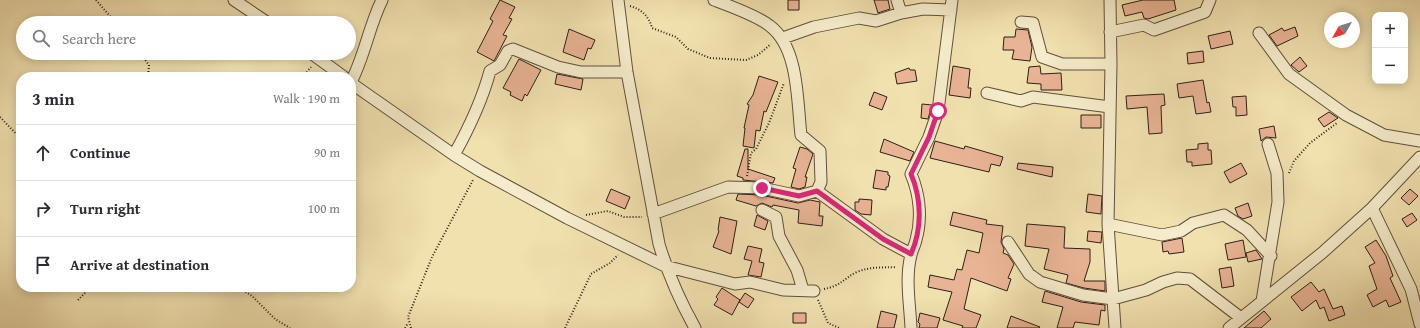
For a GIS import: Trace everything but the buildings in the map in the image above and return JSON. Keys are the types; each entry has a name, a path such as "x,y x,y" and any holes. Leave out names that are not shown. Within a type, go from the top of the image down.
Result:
{"street":[{"path":"234,0 258,16"},
{"path":"356,73 360,65 373,16 382,0"},
{"path":"714,0 770,25 783,38 789,51 792,66 801,135 820,151 821,182 817,191"},
{"path":"897,0 901,13"},
{"path":"1110,0 1111,64 1108,224 1113,300 1112,327"},
{"path":"1110,32 1144,25 1154,30 1205,12 1210,0"},
{"path":"618,3 627,72 653,214 665,266 695,328"},
{"path":"783,38 793,33 841,21 859,18 876,21 901,13 952,5 938,111 929,137 911,174 916,186 919,204 919,227 916,242 911,254 909,286 912,328"},
{"path":"1021,22 1033,23 1042,57 1062,64 1111,64"},
{"path":"1260,33 1289,74 1346,115 1384,134 1420,141"},
{"path":"454,155 465,136 484,93 490,71 500,65 508,51 513,49 558,67 582,72 627,72"},
{"path":"321,60 337,72"},
{"path":"356,86 454,155 480,171 567,218 665,266 735,284 750,282 782,290 809,291"},
{"path":"987,93 1021,101 1033,97 1110,107"},
{"path":"1262,302 1271,256 1278,202 1277,173 1268,144"},
{"path":"1228,328 1322,253 1372,208 1420,157"},
{"path":"653,214 728,187 762,188 799,196 817,191"},
{"path":"817,191 883,239 911,254"},
{"path":"1372,208 1411,289 1420,324"},
{"path":"762,210 776,217 779,236 796,270 809,291"},
{"path":"1108,224 1162,235 1181,231 1194,223 1224,215 1246,230 1271,256"},
{"path":"1008,242 1029,274 1040,282 1083,295 1113,300 1146,290 1163,282 1177,278 1190,280 1242,318"}],"path":[{"path":"96,0 110,16"},
{"path":"618,3 636,8 647,16 652,28 676,37 688,49 710,58 746,60 758,55 772,42 783,38"},
{"path":"145,60 148,65 148,72"},
{"path":"745,187 751,153 756,149 770,123 774,106 792,66"},
{"path":"1278,190 1290,172 1294,161 1310,143 1327,132 1346,115"},
{"path":"0,117 16,134"},
{"path":"405,328 432,257 470,183 480,171"},
{"path":"567,218 608,211 624,217 639,217 653,214"},
{"path":"566,328 591,274 610,263 625,247"},
{"path":"839,328 828,323 809,291 833,287 856,273 873,266 880,269 898,267 911,254"},
{"path":"78,300 86,292"},
{"path":"246,292 275,318 290,328"},
{"path":"408,323 411,328"}],"route":[{"path":"762,188 799,196 817,191 841,210 883,239 911,254 916,242 919,227 919,204 916,186 911,174 929,137 938,111"}]}
